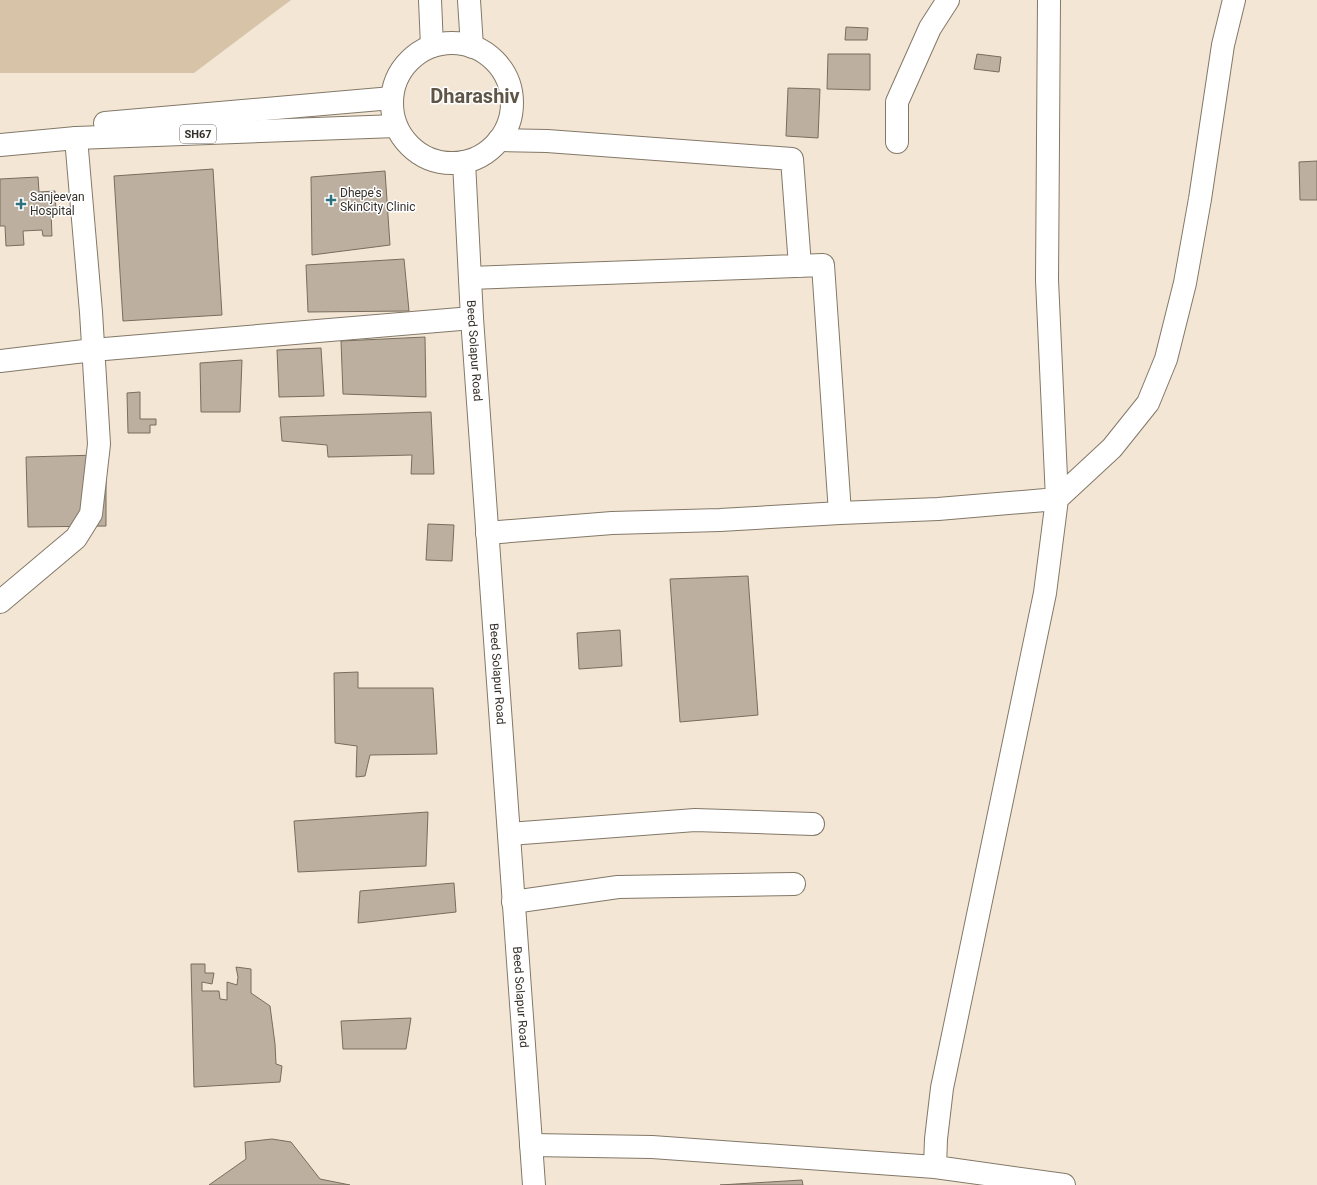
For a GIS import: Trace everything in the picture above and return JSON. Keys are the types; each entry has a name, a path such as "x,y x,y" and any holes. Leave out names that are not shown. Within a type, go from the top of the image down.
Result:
{"street":[{"path":"430,0 432,46"},
{"path":"470,0 472,47"},
{"path":"897,142 897,102 930,28 948,0"},
{"path":"935,1167 936,1139 942,1088 1045,593 1057,499 1048,280 1049,0"},
{"path":"487,533 612,523 720,520 938,509 1057,499 1112,448 1148,403 1166,359 1185,284 1224,45 1234,0"},
{"path":"451,43 472,47 487,54 500,67 509,84 512,103 509,122 499,140 484,154 464,162 443,163 424,156 407,144 396,126 391,106 394,85 402,68 416,55 432,46 451,43"},
{"path":"0,132 392,98"},
{"name":"SH67","path":"0,145 76,138 396,126"},
{"path":"0,602 76,538 91,514 99,444 76,138"},
{"path":"499,140 547,141 792,159 800,266"},
{"name":"Beed Solapur Road","path":"464,162 472,318 534,1185"},
{"path":"470,278 823,265 840,513"},
{"path":"0,361 93,350 472,318"},
{"path":"509,834 695,820 813,824"},
{"path":"513,902 618,887 794,884"},
{"path":"531,1146 652,1147 935,1167 1064,1185"}],"shaded area":[{"path":"0,0 291,0 194,73 0,73"}],"building":[{"path":"846,27 868,28 867,40 845,40"},
{"path":"828,54 870,54 870,90 827,89"},
{"path":"977,54 1001,57 999,72 974,69"},
{"path":"788,88 820,89 818,138 786,136"},
{"path":"1317,161 1317,200 1300,200 1299,162"},
{"path":"213,169 222,315 123,321 114,176"},
{"path":"385,171 390,245 312,255 311,177"},
{"path":"38,177 39,192 55,191 56,211 51,212 52,236 43,236 42,230 23,231 24,245 6,246 5,226 0,226 0,179"},
{"path":"404,259 409,311 308,312 306,265"},
{"path":"425,337 426,397 343,394 341,341"},
{"path":"321,348 324,396 279,397 277,350"},
{"path":"242,360 240,412 201,412 200,363"},
{"path":"140,392 140,419 156,419 156,425 150,425 150,433 128,433 127,393"},
{"path":"431,412 434,474 411,474 412,455 328,457 327,445 282,441 280,417"},
{"path":"98,455 106,460 106,526 28,527 26,457"},
{"path":"428,524 454,525 452,561 426,560"},
{"path":"748,576 758,715 680,722 670,579"},
{"path":"620,630 622,666 579,669 577,633"},
{"path":"358,672 358,688 433,688 437,754 370,755 365,776 356,777 357,746 335,743 334,673"},
{"path":"428,812 426,866 298,872 294,821"},
{"path":"454,883 456,912 358,923 360,891"},
{"path":"191,964 205,964 205,973 214,973 212,984 202,982 202,991 219,991 220,999 227,1000 227,982 237,985 238,977 236,967 251,969 251,993 270,1006 276,1064 282,1066 280,1082 194,1087"},
{"path":"411,1018 406,1049 343,1049 341,1021"},
{"path":"272,1139 291,1142 320,1179 350,1185 209,1185 246,1159 245,1142"},
{"path":"802,1180 803,1185 720,1185"}],"place":[{"name":"Dhepe's SkinCity Clinic","path":"331,200"},
{"name":"Sanjeevan Hospital","path":"21,204"}],"district":[{"name":"Dharashiv","path":"475,96"}]}
